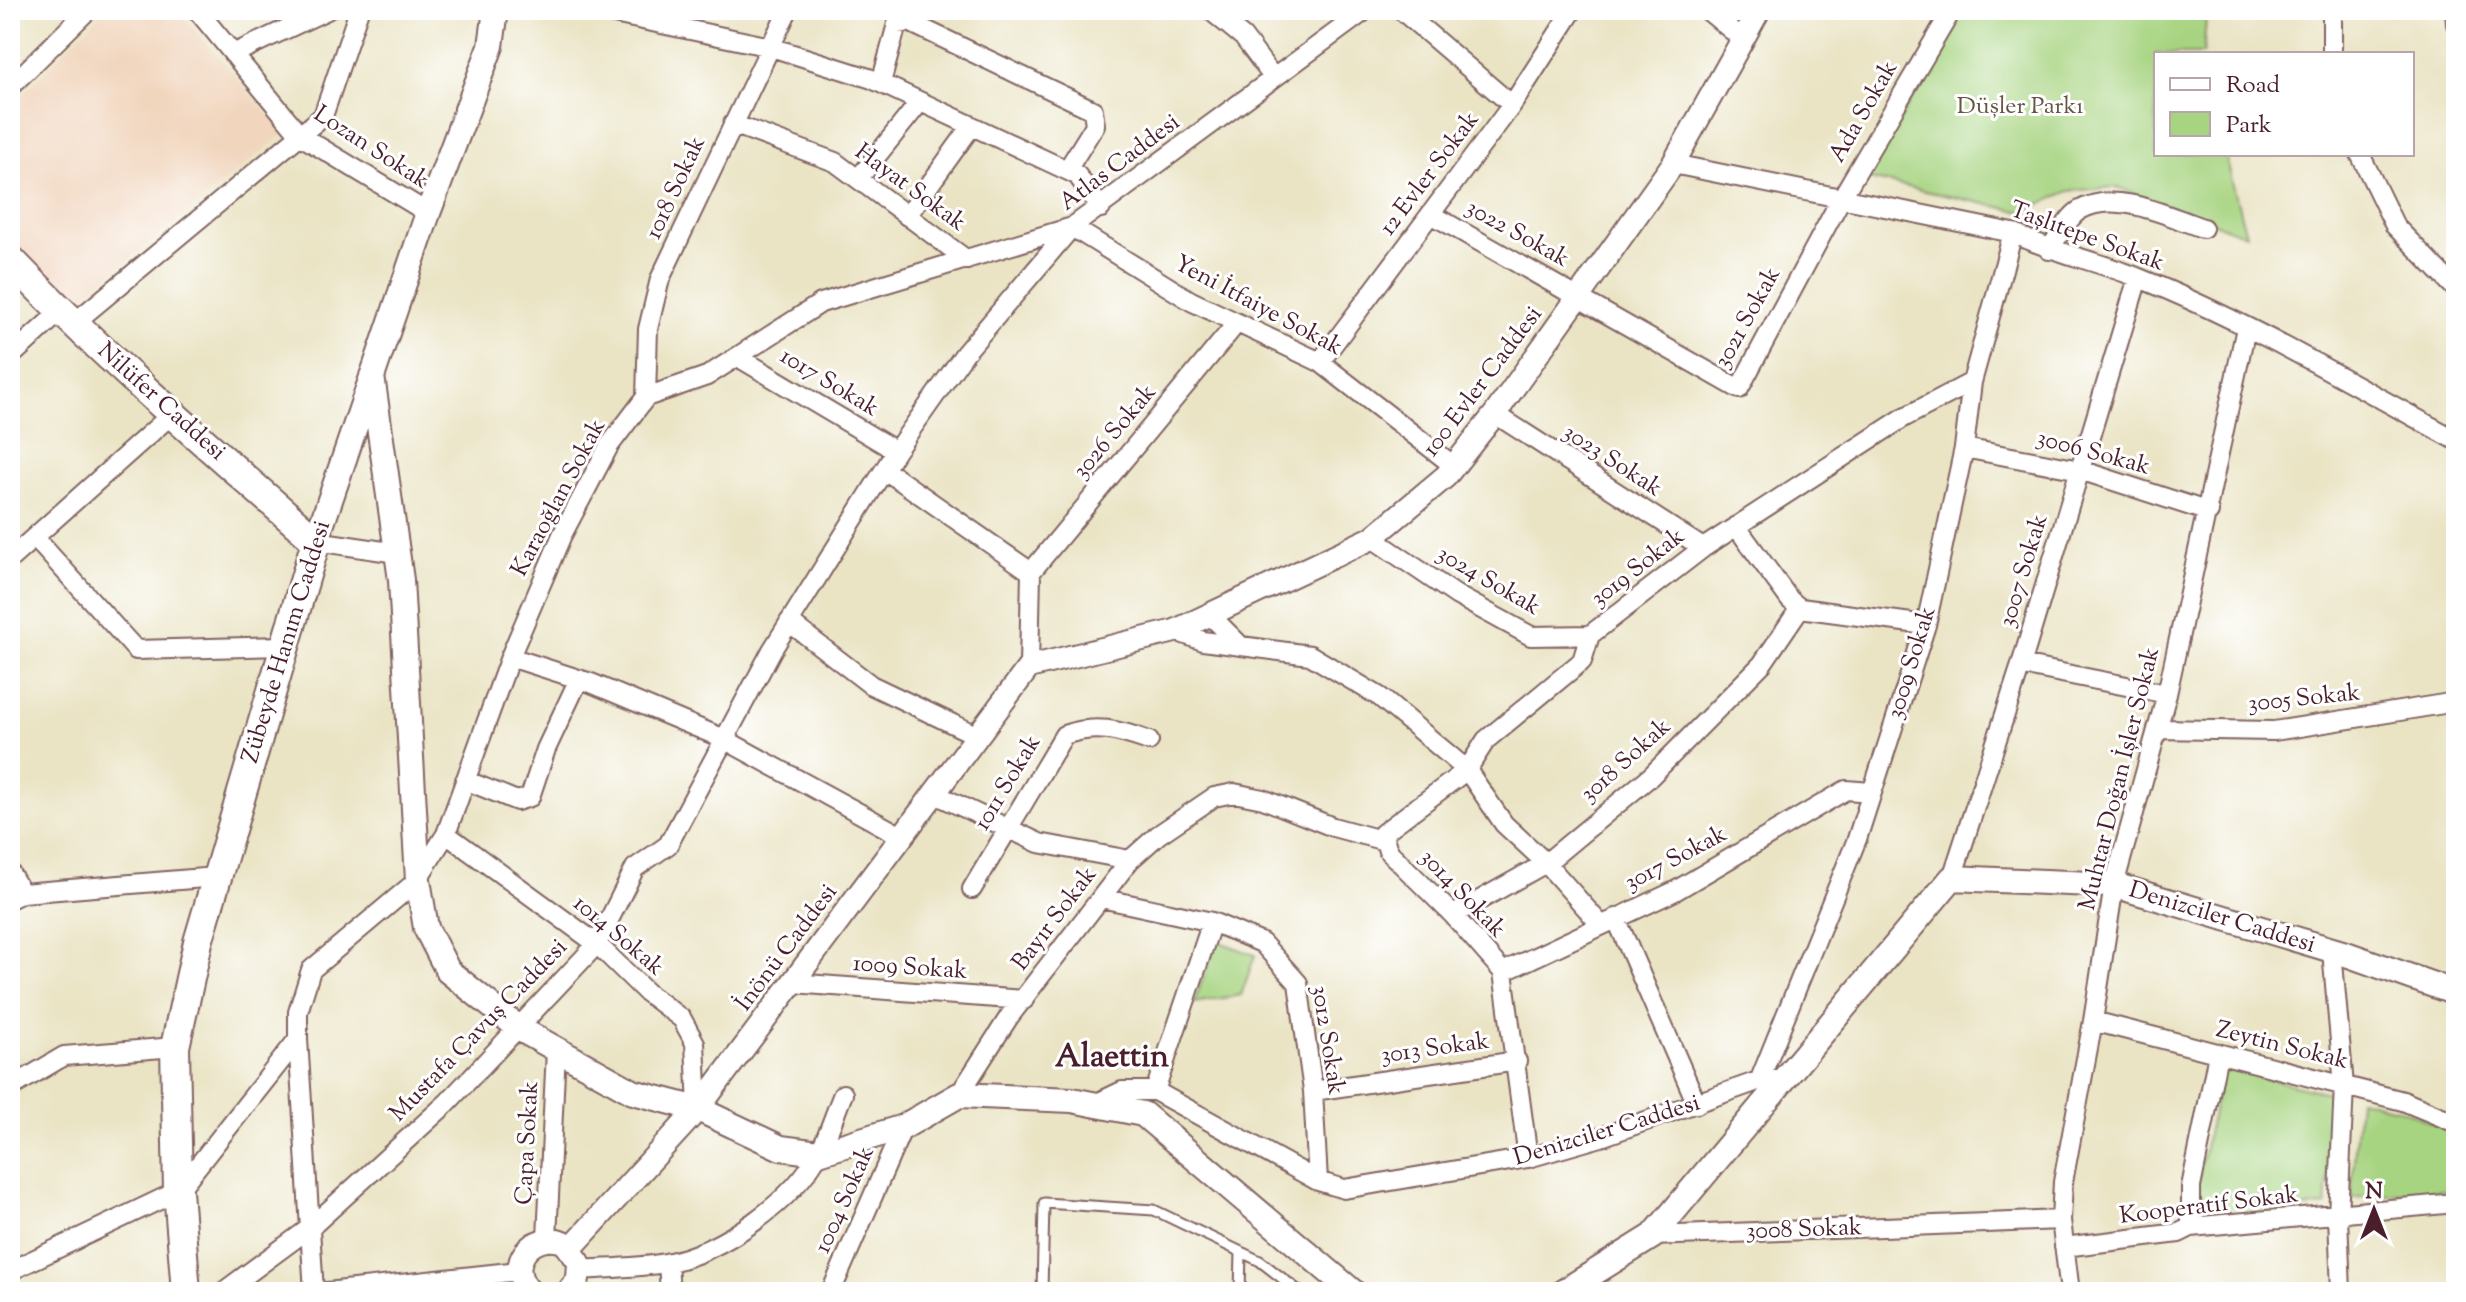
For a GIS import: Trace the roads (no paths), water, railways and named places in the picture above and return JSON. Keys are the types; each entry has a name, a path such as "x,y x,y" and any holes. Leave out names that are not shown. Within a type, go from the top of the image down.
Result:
{"main road":[{"name":"Zübeyde Hanım Caddesi","path":"186,1292 178,1191 175,1047 216,877 316,541 428,213 491,46 496,10"},
{"name":"Nilüfer Caddesi","path":"10,259 67,317 172,414 316,541"},
{"path":"372,376 397,553 419,878 426,928 448,971 520,1029 633,1092 698,1109 781,1148 819,1153 903,1127 959,1095 1072,1100 1143,1114 1353,1292"},
{"path":"1653,1236 1786,1073 1952,878"},
{"name":"Denizciler Caddesi","path":"1952,878 2114,885 2332,951 2456,993"},
{"name":"3008 Sokak","path":"1563,1292 1653,1236"}],"street":[{"path":"10,87 88,10"},
{"name":"Lozan Sokak","path":"197,10 301,136 428,213"},
{"path":"233,54 327,10"},
{"path":"10,357 67,317 323,116 359,10"},
{"path":"595,10 771,47 881,83 1077,175 1101,208"},
{"name":"1018 Sokak","path":"646,397 648,329 660,279 788,10"},
{"path":"1210,10 1231,18 1273,77"},
{"name":"Atlas Caddesi","path":"885,470 965,353 1072,227 1366,10"},
{"path":"1401,10 1512,105"},
{"name":"12 Evler Sokak","path":"1320,362 1512,105 1573,10"},
{"path":"1707,10 1740,37"},
{"name":"100 Evler Caddesi","path":"1029,667 1175,631 1210,615 1372,538 1454,466 1495,414 1673,164 1740,37 1759,10"},
{"name":"Ada Sokak","path":"1842,197 1952,10"},
{"path":"2332,10 2332,52"},
{"path":"2455,10 2456,24"},
{"path":"881,83 897,24 909,22 1093,110 1095,125 1067,170"},
{"path":"858,179 920,102"},
{"name":"Hayat Sokak","path":"733,124 835,162 967,260"},
{"path":"907,216 971,127"},
{"path":"2361,156 2395,226 2456,289"},
{"name":"Taşlıtepe Sokak","path":"1673,164 2013,233 2049,250 2138,278 2246,328 2456,440"},
{"name":"3021 Sokak","path":"1580,296 1739,389 1842,197"},
{"path":"2049,250 2079,210 2107,203 2137,206 2203,228"},
{"name":"3022 Sokak","path":"1431,214 1580,296"},
{"path":"646,397 707,376 821,303 1072,227"},
{"name":"Yeni İtfaiye Sokak","path":"1072,227 1191,301 1320,362 1454,466"},
{"name":"3009 Sokak","path":"1760,1079 1857,839 1926,625 1964,448 1972,382 2013,233"},
{"name":"3007 Sokak","path":"1952,878 2021,665 2138,278"},
{"name":"3026 Sokak","path":"1031,572 1236,324"},
{"name":"Muhtar Doğan İşler Sokak","path":"2070,1292 2061,1220 2063,1182 2114,885 2167,694 2209,512 2246,328"},
{"name":"1017 Sokak","path":"738,357 896,451"},
{"name":"3019 Sokak","path":"1385,841 1383,833 1467,770 1486,740 1582,661 1590,635 1736,526 1903,418 1972,382"},
{"name":"Karaoğlan Sokak","path":"314,1292 298,1039 298,1012 311,970 419,878 446,834 510,657 562,535 609,446 646,397"},
{"path":"10,559 172,414"},
{"name":"3023 Sokak","path":"1495,414 1703,548"},
{"name":"3006 Sokak","path":"1964,448 2080,470 2209,512"},
{"path":"885,470 1031,572 1029,667"},
{"name":"Mustafa Çavuş Caddesi","path":"223,1292 311,1227 447,1103 597,944 635,868 668,845 722,738 789,622 885,470"},
{"path":"1736,526 1790,600 1800,608 1926,625"},
{"path":"35,538 136,650 283,646"},
{"name":"3024 Sokak","path":"1372,538 1456,595 1531,636 1590,635"},
{"path":"316,541 397,553"},
{"name":"3018 Sokak","path":"1453,915 1546,863 1651,776 1762,664 1800,608"},
{"path":"1210,615 1241,646"},
{"path":"789,622 871,685 978,736"},
{"path":"1175,631 1203,641 1310,655 1380,697 1467,770 1504,824 1608,922 1697,1104"},
{"path":"510,657 579,679 722,738 903,837"},
{"path":"2021,665 2167,694"},
{"name":"İnönü Caddesi","path":"571,1248 698,1109 1029,667"},
{"path":"465,780 517,801 530,797 546,749 579,679"},
{"name":"3005 Sokak","path":"2157,729 2274,731 2456,702"},
{"name":"1011 Sokak","path":"972,889 1064,735 1083,728 1111,727 1149,741"},
{"name":"3017 Sokak","path":"1503,972 1675,891 1846,790 1871,792"},
{"name":"3014 Sokak","path":"1214,797 1234,793 1263,799 1333,827 1385,841 1388,851 1453,915 1503,972 1528,1158"},
{"path":"935,794 1007,831 1039,843 1130,860"},
{"name":"Bayır Sokak","path":"959,1095 1024,1000 1130,860 1158,835 1214,797"},
{"name":"1014 Sokak","path":"446,834 597,944 646,992 682,1019 695,1043 698,1109"},
{"path":"10,873 16,896 216,877"},
{"name":"3012 Sokak","path":"1101,898 1212,922 1262,943 1298,983 1313,1091 1318,1181"},
{"path":"1095,1104 1122,1091 1155,1091 1212,922"},
{"path":"2332,951 2344,1086 2338,1216 2341,1292"},
{"name":"1009 Sokak","path":"793,983 1024,1000"},
{"name":"Zeytin Sokak","path":"2093,1021 2403,1101 2456,1123"},
{"path":"10,1271 178,1191 298,1039"},
{"path":"10,1088 64,1056 175,1047"},
{"name":"Çapa Sokak","path":"547,1238 556,1050"},
{"path":"2191,1227 2191,1187 2218,1054"},
{"name":"3013 Sokak","path":"1313,1091 1517,1061"},
{"name":"Denizciler Caddesi","path":"1155,1091 1318,1181 1344,1189 1372,1187 1528,1158 1697,1104 1760,1079 1786,1073"},
{"path":"580,1270 668,1263 717,1243 786,1199 819,1153 843,1094"},
{"name":"1004 Sokak","path":"831,1292 903,1127"},
{"name":"Kooperatif Sokak","path":"2064,1247 2179,1233 2191,1227 2456,1203"},
{"name":"3008 Sokak","path":"1653,1236 2061,1220"},
{"path":"531,1292 519,1271 520,1262 530,1246 547,1238 571,1248 580,1270"},
{"path":"668,1263 670,1292"},
{"path":"568,1292 580,1270"},
{"path":"327,1292 519,1271"}],"lane":[{"path":"1042,1292 1044,1203 1154,1210 1260,1261 1300,1292"},
{"path":"1240,1292 1241,1252"}],"district":[{"name":"Alaettin","path":"1112,1058"}],"park label":[{"name":"Düşler Parkı","path":"2020,107"}]}
